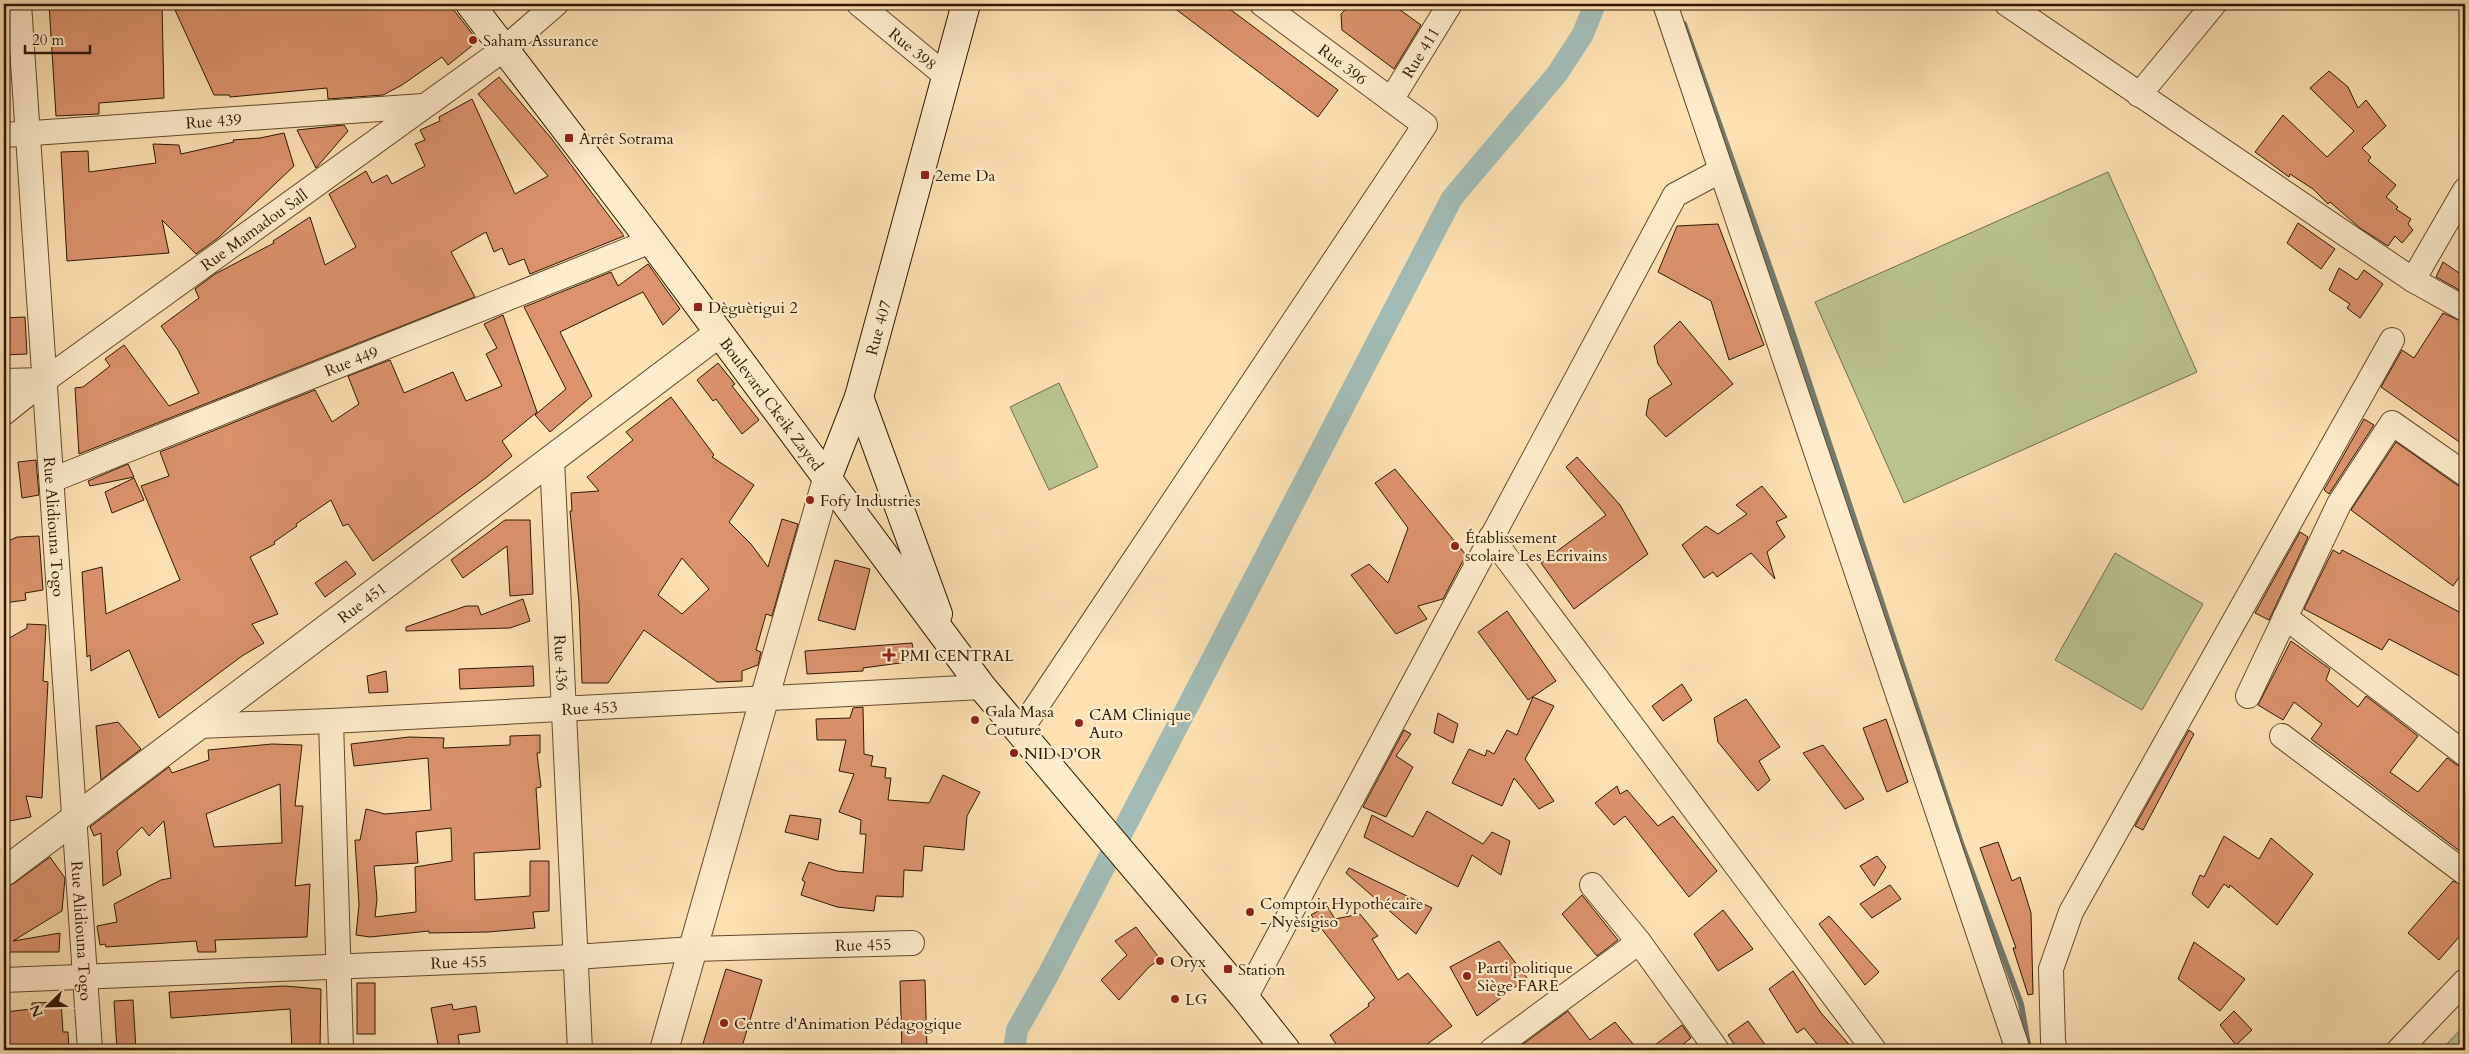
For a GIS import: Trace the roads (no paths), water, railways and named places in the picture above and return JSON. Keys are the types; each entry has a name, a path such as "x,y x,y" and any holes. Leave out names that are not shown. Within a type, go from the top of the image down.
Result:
{"main road":[{"name":"Boulevard Ckeik Zayed","path":"470,4 651,241 982,688 1245,998 1286,1050"},
{"name":"Rue 407","path":"664,1050 827,479 858,397 966,4"},
{"name":"Rue 451","path":"4,872 719,333"},
{"path":"858,397 950,645"}],"street":[{"name":"Rue Alidiouna Togo","path":"19,4 76,818 90,1050"},
{"name":"Rue Mamadou Sall","path":"4,412 45,380 504,49 556,4"},
{"name":"Rue 398","path":"858,4 945,75"},
{"name":"Rue 411","path":"1391,100 1450,4"},
{"path":"1665,4 2013,1047 2054,1046 2051,969 2071,912 2392,340"},
{"path":"2007,4 2414,280 2465,309"},
{"path":"2139,95 2214,4"},
{"name":"Rue 396","path":"1020,731 1425,125 1271,7"},
{"name":"Rue 439","path":"4,135 423,106"},
{"path":"1245,998 1675,195 1720,171"},
{"path":"2414,280 2464,197"},
{"name":"Rue 449","path":"52,480 651,241"},
{"path":"4,382 45,380"},
{"path":"2248,696 2339,504 2392,423 2465,474"},
{"name":"Rue 436","path":"552,459 580,1050"},
{"path":"1491,537 1874,1050"},
{"path":"2285,617 2465,754"},
{"name":"Rue 453","path":"198,726 982,688"},
{"path":"331,721 341,1050"},
{"path":"2282,736 2465,873"},
{"path":"1592,885 1639,942 1717,1050"},
{"name":"Rue 455","path":"4,980 85,978 338,965 575,957 693,948 912,942"},
{"path":"1492,1050 1639,942"},
{"path":"2399,1050 2465,981"}],"waterway":[{"path":"1014,1050 1017,1030 1048,975 1452,198 1557,74 1583,34 1595,4"},
{"path":"1684,24 1789,322 1961,843 2021,1004 2029,1050"}],"place":[{"name":"Saham Assurance","path":"473,40"},
{"name":"Arrêt Sotrama","path":"569,138"},
{"name":"2eme Da","path":"925,175"},
{"name":"Dèguètigui 2","path":"698,307"},
{"name":"Fofy Industries","path":"810,500"},
{"name":"Établissement scolaire Les Ecrivains","path":"1455,546"},
{"name":"PMI CENTRAL","path":"889,655"},
{"name":"Gala Masa Couture","path":"975,720"},
{"name":"CAM Clinique Auto","path":"1079,723"},
{"name":"NID D'OR","path":"1014,753"},
{"name":"Comptoir Hypothécaire - Nyèsigiso","path":"1250,912"},
{"name":"Oryx","path":"1160,961"},
{"name":"Station","path":"1228,969"},
{"name":"Parti politique Siège FARE","path":"1467,976"},
{"name":"LG","path":"1175,999"},
{"name":"Centre d'Animation Pédagogique","path":"724,1023"}]}
